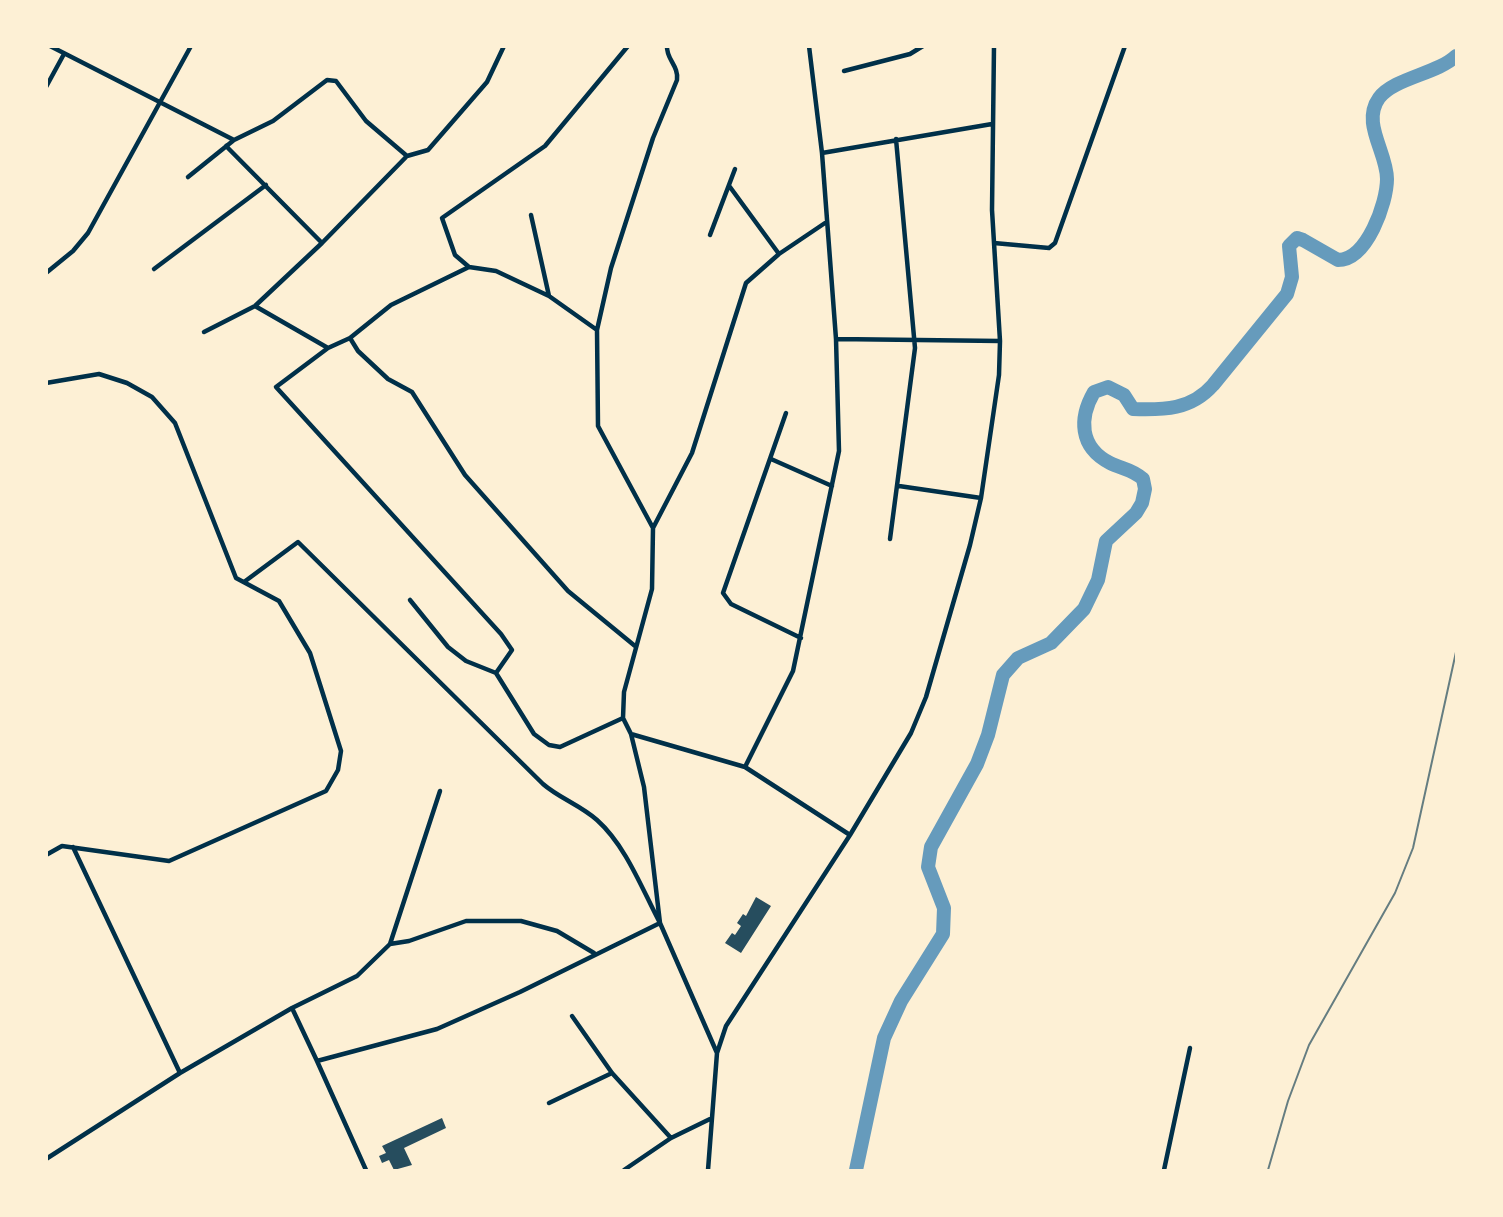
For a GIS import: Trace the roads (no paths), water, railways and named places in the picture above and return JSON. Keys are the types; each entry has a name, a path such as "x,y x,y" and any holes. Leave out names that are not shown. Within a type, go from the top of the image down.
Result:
{"street":[{"path":"50,46 234,140"},
{"path":"46,273 73,251 88,233 163,103 191,46"},
{"path":"204,332 255,306 322,243 407,156 428,150 487,82 504,46"},
{"path":"597,330 549,296 496,271 469,267 455,255 442,218 545,146 628,46"},
{"path":"653,528 598,426 597,330 611,268 653,138 677,80 676,66 667,49 661,46"},
{"path":"745,767 793,671 832,486 840,437 836,339 825,222 822,153 809,46"},
{"path":"844,70 910,54 923,46"},
{"path":"708,1170 710,1119 717,1053 726,1026 737,1005 850,835 922,710 970,545 981,498 999,375 1000,341 994,243 992,124 994,46"},
{"path":"994,243 1049,248 1055,243 1125,46"},
{"path":"46,87 64,54"},
{"path":"188,177 234,140 273,121 327,80 336,81 366,121 407,156"},
{"path":"822,153 992,124"},
{"path":"890,539 899,486 915,338 896,139"},
{"path":"226,146 322,243"},
{"path":"710,235 730,188 735,169"},
{"path":"154,269 266,185"},
{"path":"730,188 779,254"},
{"path":"531,215 549,296"},
{"path":"660,922 647,804 631,734 623,718 624,692 652,588 653,528 692,453 746,283 779,254 825,222"},
{"path":"469,267 391,305 350,338 328,348 276,387 501,634 512,650 496,673"},
{"path":"255,306 328,348"},
{"path":"350,338 358,351 388,379 412,392 465,475 568,591 635,646"},
{"path":"836,339 915,338 1000,341"},
{"path":"46,383 99,374 127,382 152,397 175,423 236,578 279,601 309,653 341,751 338,770 326,791 169,861 62,846 46,855"},
{"path":"786,413 723,593 731,604 801,638"},
{"path":"771,459 832,486"},
{"path":"899,486 981,498"},
{"path":"244,582 298,542 543,784 552,792 585,810 609,832 660,922 717,1053"},
{"path":"410,600 448,646 466,662 496,673 534,734 549,745 560,747 623,718"},
{"path":"631,734 745,767 850,835"},
{"path":"46,1159 180,1073 292,1008 357,976 390,944 440,790"},
{"path":"73,847 180,1073"},
{"path":"390,944 409,941 466,921 522,921 557,931 594,953"},
{"path":"317,1060 437,1029 520,992 660,922"},
{"path":"292,1008 366,1170"},
{"path":"572,1016 612,1073 671,1138"},
{"path":"1164,1170 1190,1048"},
{"path":"549,1103 612,1073"},
{"path":"624,1170 671,1138 710,1119"}],"waterway":[{"path":"856,1170 884,1038 901,1001 943,934 944,908 928,867 931,847 977,764 988,735 1003,675 1018,658 1051,643 1084,609 1098,580 1106,541 1136,513 1142,503 1145,489 1143,479 1135,473 1110,463 1092,449 1087,440 1084,422 1094,392 1108,387 1124,395 1133,409 1176,407 1196,399 1213,385 1287,294 1292,277 1289,246 1297,238 1338,260 1348,258 1358,251 1366,241 1379,215 1386,189 1386,169 1373,117 1379,98 1395,86 1438,67 1456,56"}],"railway":[{"path":"1268,1170 1288,1101 1309,1045 1395,893 1413,848 1456,652"}]}
